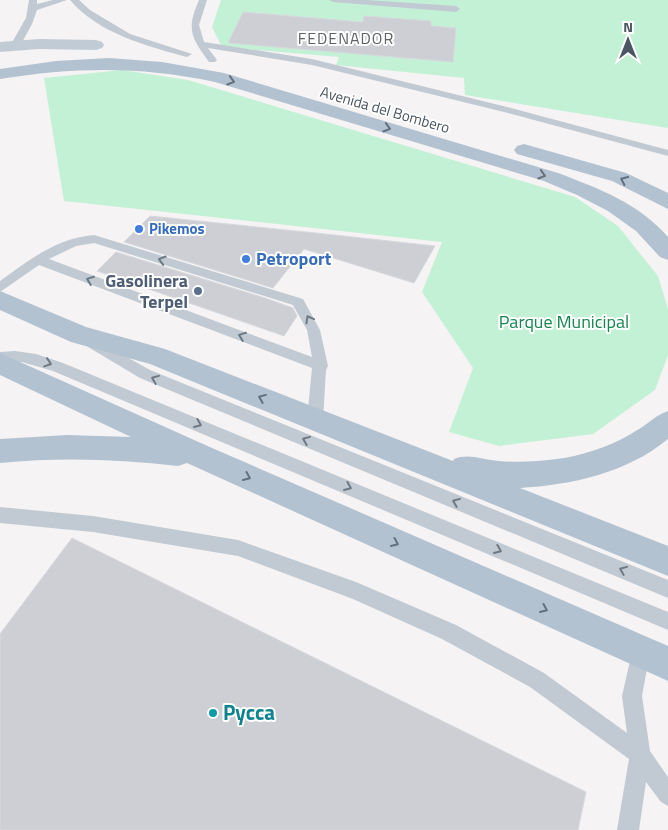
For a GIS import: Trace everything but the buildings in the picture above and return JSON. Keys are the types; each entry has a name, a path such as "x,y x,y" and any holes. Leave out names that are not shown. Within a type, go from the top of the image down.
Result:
{"main road":[{"name":"Avenida del Bombero","path":"0,60 96,45"},
{"name":"Avenida del Bombero","path":"8,46 96,45 194,49 212,60 457,131"},
{"path":"0,74 55,65 125,63 174,68 218,77 551,178 587,191 617,206 641,222 668,252"},
{"path":"505,144 619,177 668,202"},
{"path":"0,300 80,335 156,356 668,561"},
{"path":"0,363 202,457 654,658"},
{"path":"420,462 499,474 536,474 565,469 616,455 652,437 668,423"},
{"path":"0,451 78,446 139,449 202,457"}],"lane":[{"path":"8,46 33,4 63,0"},
{"path":"74,0 87,12 127,36 194,49 312,62 507,110 668,154"},
{"path":"333,0 456,9"},
{"path":"194,49 195,35 193,24 205,1"},
{"path":"0,287 59,247 77,240 94,238 298,302 314,326 321,366 315,420"},
{"path":"38,260 321,366"},
{"path":"80,335 144,374 668,589"},
{"path":"0,357 12,355 29,357 58,367 668,621"},
{"path":"0,515 93,524 238,548 356,591 449,632 537,680 640,755 668,795"},
{"path":"628,830 640,755 632,696 654,658"}],"green space":[{"path":"221,0 668,0 668,128 465,95 464,78 336,65 339,57 222,47 212,27"},
{"name":"Parque Municipal","path":"122,70 188,80 575,197 618,226 658,276 668,309 668,355 655,390 593,434 499,446 449,432 473,368 422,292 442,242 64,201 44,78"}],"place":[{"name":"Pikemos","path":"139,229"},
{"name":"Petroport","path":"246,259"},
{"name":"Gasolinera Terpel","path":"198,291"},
{"name":"Pycca","path":"213,713"}],"district":[{"name":"FEDENADOR","path":"346,38"}]}
